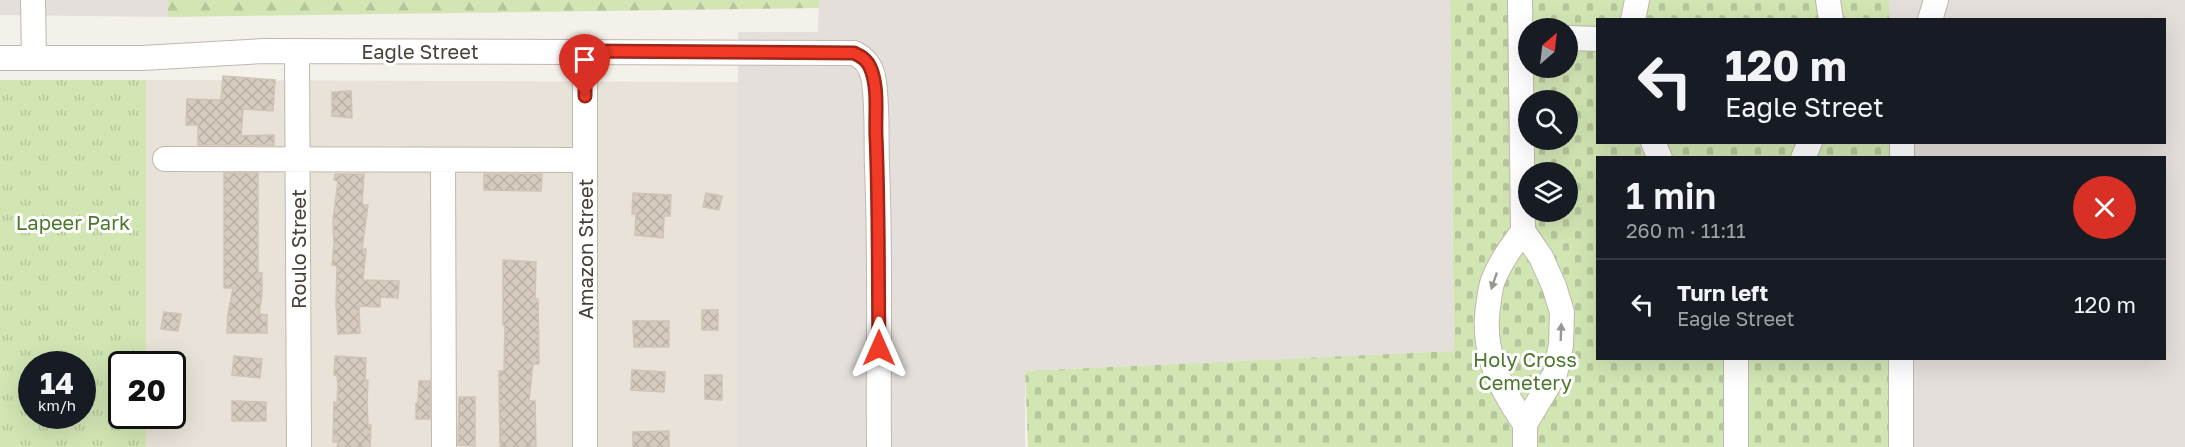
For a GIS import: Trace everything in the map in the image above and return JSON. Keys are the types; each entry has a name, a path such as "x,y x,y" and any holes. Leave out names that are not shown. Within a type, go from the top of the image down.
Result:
{"street":[{"path":"33,0 34,58"},
{"path":"1520,0 1522,18"},
{"path":"1633,18 1637,0"},
{"path":"1828,0 1831,18"},
{"path":"1931,18 1936,0"},
{"path":"1578,38 1596,39"},
{"name":"Eagle Street","path":"0,58 142,58 297,51 854,53 864,58 870,66 873,77 878,195 879,447"},
{"name":"Roulo Street","path":"297,51 298,447"},
{"name":"Amazon Street","path":"585,51 585,447"},
{"path":"1524,78 1522,231 1492,280 1487,309 1486,342 1494,368 1525,435"},
{"path":"165,159 585,160"},
{"path":"443,160 444,447"},
{"path":"1522,231 1541,257 1554,286 1562,312 1561,345 1555,374 1525,435"},
{"path":"1736,360 1736,447"},
{"path":"1901,360 1901,447"}],"shaded area":[{"path":"0,0 168,0 168,17 0,15"},
{"path":"819,0 1450,0 1454,351 1025,371 1025,447 738,447 738,32 818,32"},
{"path":"1889,0 2185,0 2185,447 1893,447 1892,360 2166,360 2166,156 1890,156 1890,144 2166,144 2166,18 1889,18"},
{"path":"146,80 738,82 738,447 145,447 145,429 186,429 186,351 145,351"}],"green space":[{"path":"168,0 819,0 819,8 168,17"},
{"name":"Holy Cross Cemetery","path":"1450,0 1889,0 1889,18 1596,18 1596,144 1890,144 1890,156 1596,156 1596,360 1892,360 1893,447 1028,447 1025,371 1454,351"},
{"name":"Lapeer Park","path":"0,80 146,80 146,351 108,351 108,429 146,429 146,447 0,447"}],"building":[{"path":"223,76 275,80 273,111 243,109 241,136 274,135 274,145 198,145 198,125 186,125 187,99 221,100"},
{"path":"351,91 352,118 332,116 332,92"},
{"path":"224,173 258,173 258,273 262,273 259,314 267,315 267,333 227,333 233,288 224,288"},
{"path":"335,174 364,174 362,204 368,205 362,249 366,249 363,280 399,281 398,298 380,297 380,307 359,306 360,333 338,334 337,266 332,265 333,220 338,181 334,180"},
{"path":"484,174 542,174 541,191 484,190"},
{"path":"633,193 671,195 670,216 664,216 663,238 635,235 636,214 632,214"},
{"path":"706,193 722,196 719,210 703,207"},
{"path":"503,260 536,262 535,299 538,299 539,364 533,364 529,401 535,401 536,447 500,447 499,371 504,371 505,325 503,325"},
{"path":"702,310 718,310 718,330 702,330"},
{"path":"164,312 181,314 178,331 161,329"},
{"path":"633,321 669,321 669,347 634,347"},
{"path":"234,356 262,359 260,378 232,375"},
{"path":"335,356 366,358 368,425 371,425 370,447 337,447 338,442 333,442 334,402 337,403 338,385 337,376 334,375"},
{"path":"632,370 665,372 664,392 631,390"},
{"path":"705,375 722,375 722,400 705,399"},
{"path":"419,381 430,381 430,419 416,419"},
{"path":"459,397 475,397 475,446 458,445"},
{"path":"232,401 266,402 266,421 232,421"},
{"path":"669,431 669,447 633,447 633,432"}],"route":[{"path":"585,96 585,51 854,53 864,58 870,66 873,77 874,95 878,195 879,348"}]}
